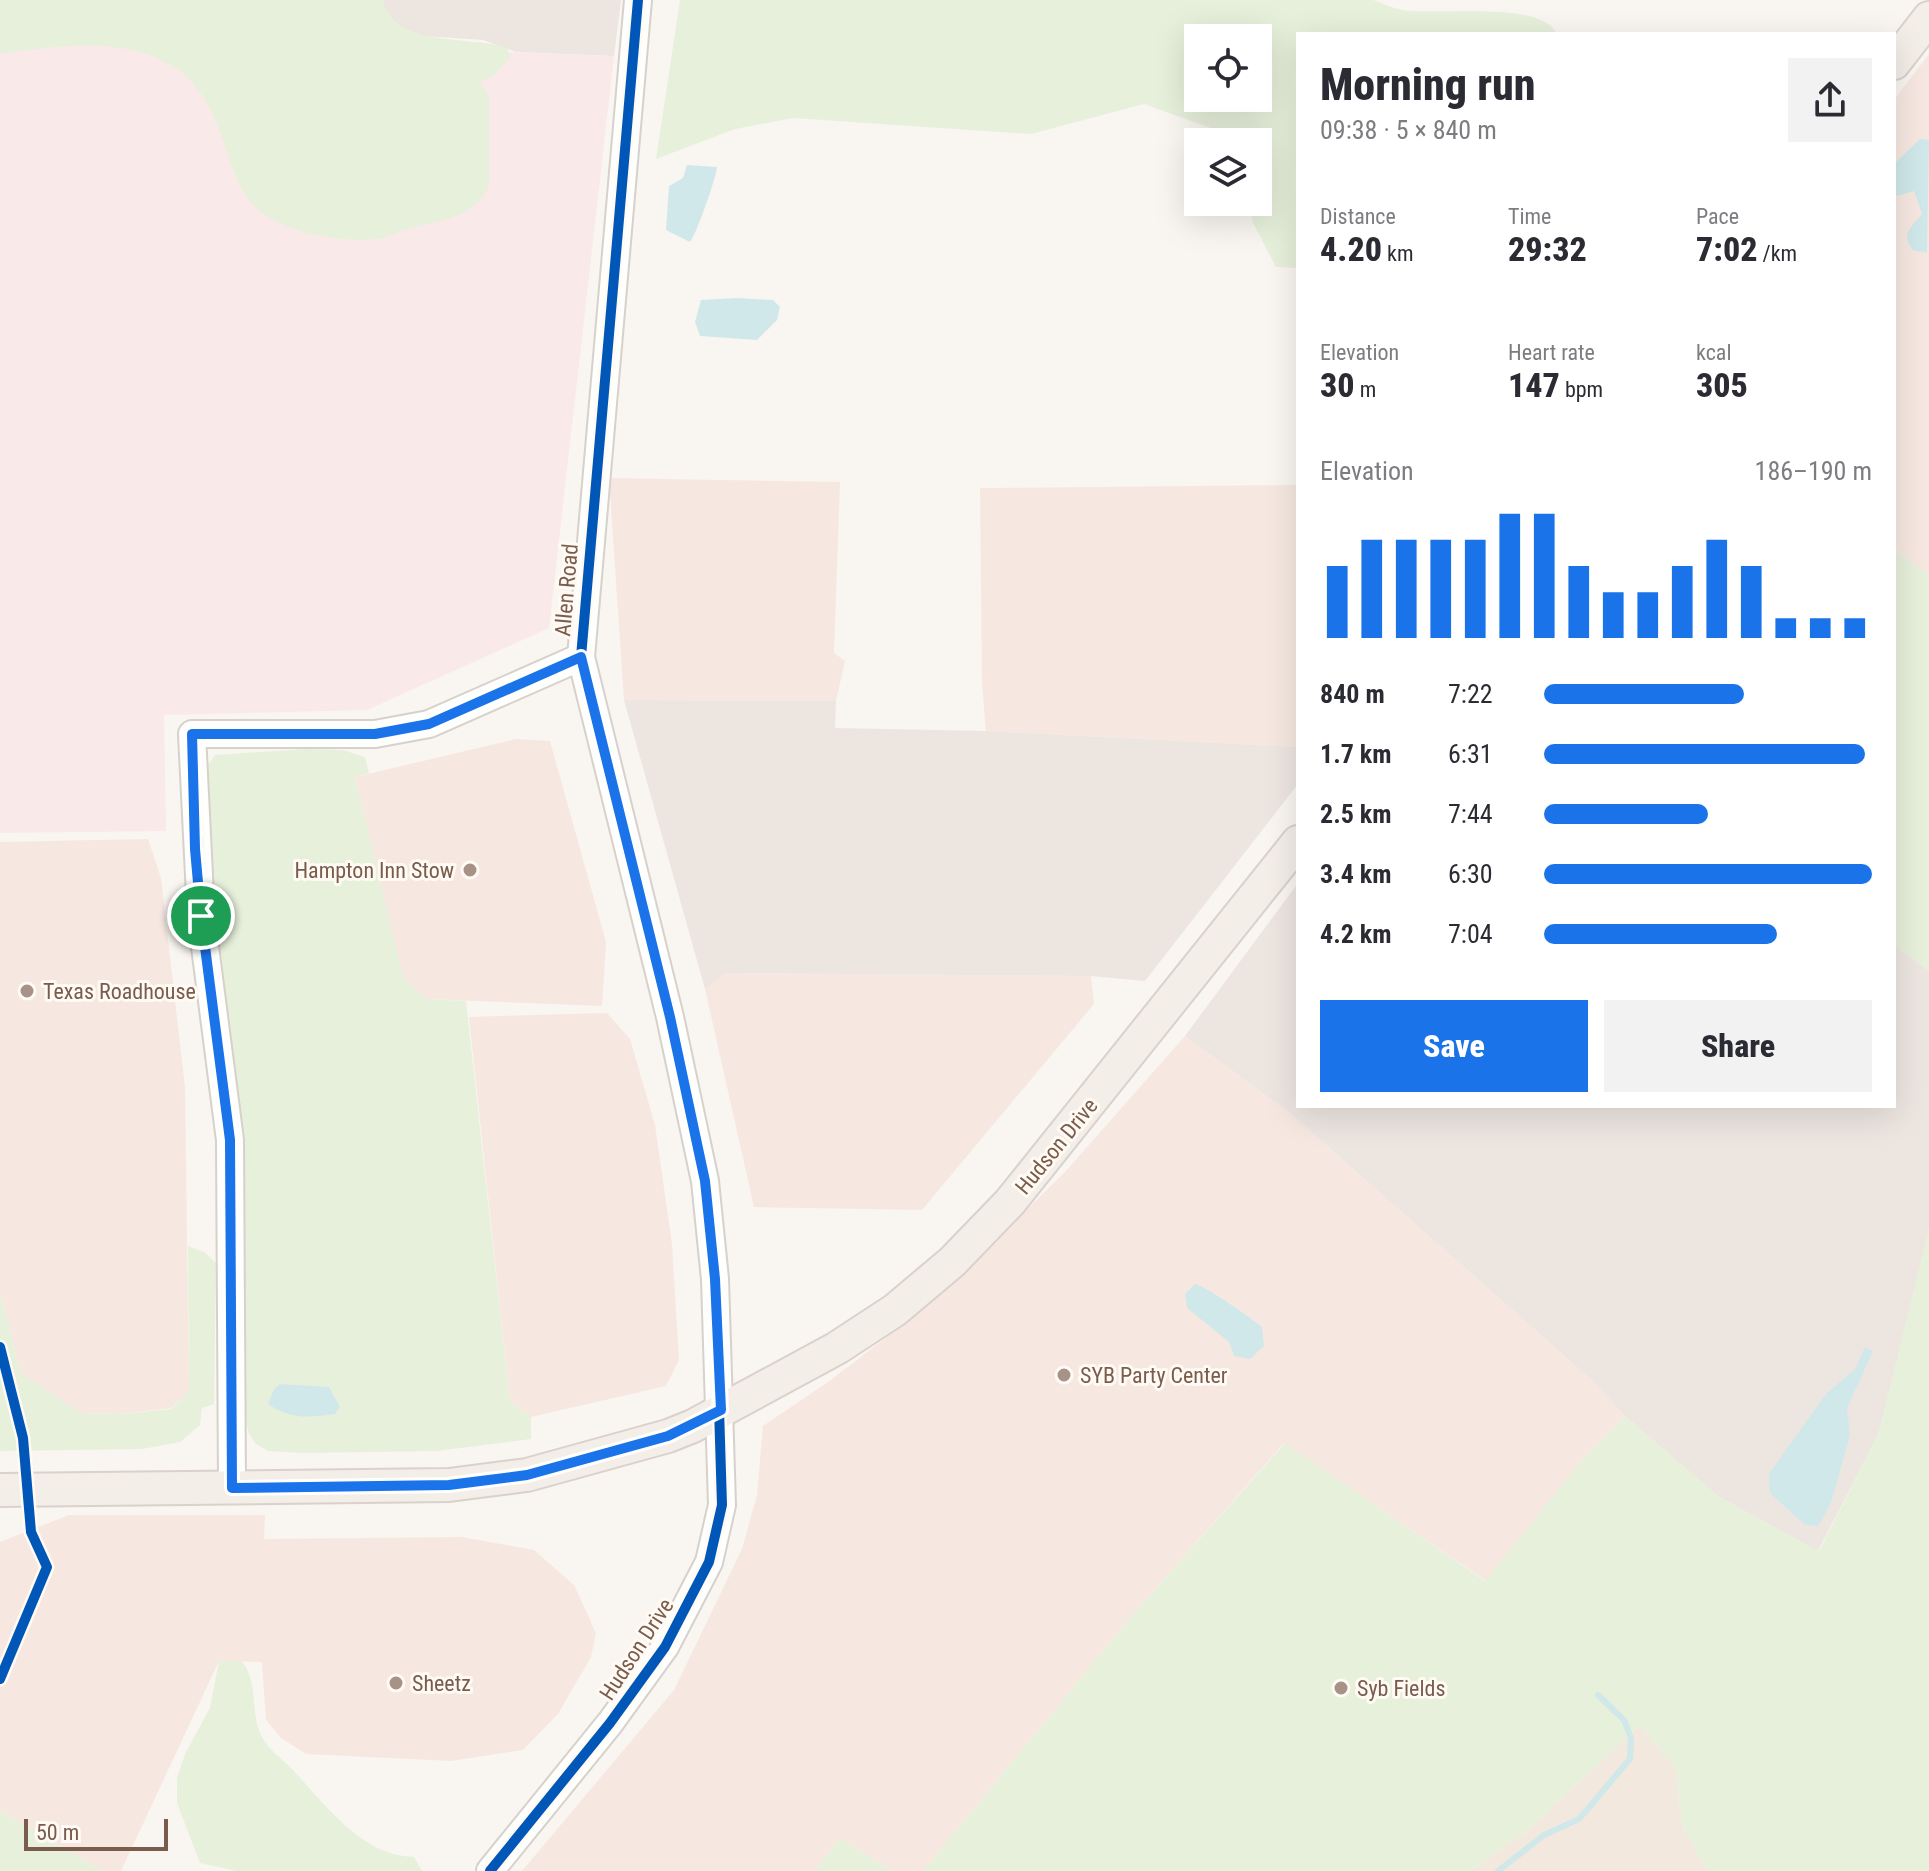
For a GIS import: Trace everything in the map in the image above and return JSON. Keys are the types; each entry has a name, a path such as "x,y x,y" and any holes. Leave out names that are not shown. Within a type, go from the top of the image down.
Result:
{"main road":[{"path":"1896,60 1929,18"},
{"name":"Hudson Drive","path":"721,1410 837,1348 895,1310 952,1262 1040,1167 1296,845"},
{"path":"0,1490 449,1485 527,1475 668,1436 721,1410"}],"street":[{"name":"Allen Road","path":"638,0 581,657 701,1155 715,1279 721,1410"},
{"path":"232,1488 231,1151 196,862 192,734 375,734 429,724 581,657"},
{"name":"Hudson Drive","path":"490,1871 610,1723 665,1647 697,1591 713,1549 722,1505 721,1410"}],"shaded area":[{"path":"383,0 621,0 614,56 516,52 483,40 424,36 399,27 386,16"},
{"path":"0,35 614,56 549,628 367,710 164,715 166,831 0,833"},
{"path":"1929,54 1929,575 1896,550 1896,97"},
{"path":"609,478 840,482 834,653 845,661 836,701 624,700"},
{"path":"1296,485 1296,747 986,731 982,684 980,488"},
{"path":"624,700 836,701 835,728 986,731 1296,747 1296,787 1145,981 1091,976 726,973 705,989"},
{"path":"516,739 550,741 606,942 602,1006 427,999 403,977 355,777"},
{"path":"148,839 161,878 185,1087 189,1392 171,1408 120,1414 81,1413 21,1373 0,1292 0,842"},
{"path":"1296,886 1296,1108 1896,1108 1896,946 1929,971 1929,1228 1926,1249 1878,1435 1818,1551 1719,1497 1625,1416 1593,1381 1291,1114 1185,1036"},
{"path":"726,973 1091,976 1094,1004 922,1210 754,1207 705,989"},
{"path":"607,1013 630,1039 655,1125 672,1244 679,1360 666,1386 531,1417 510,1402 469,1017"},
{"path":"1185,1036 1291,1114 1593,1381 1625,1416 1584,1458 1486,1581 1284,1443 1129,1619 923,1871 893,1871 840,1838 815,1871 522,1871 674,1690 742,1549 757,1495 763,1426 828,1382 930,1304 1065,1172"},
{"path":"69,1515 265,1515 264,1539 462,1537 534,1550 574,1585 596,1633 591,1657 558,1714 523,1750 451,1761 306,1754 281,1738 266,1720 262,1662 219,1661 121,1871 103,1871 0,1811 0,1542"},
{"path":"1640,1725 1676,1768 1682,1826 1708,1871 1470,1871 1528,1830"}],"green space":[{"path":"0,0 383,0 389,15 401,26 416,33 506,47 511,56 492,77 480,82 489,96 489,186 474,206 454,217 384,238 326,237 285,225 252,204 242,190 216,122 199,91 187,77 153,57 111,47 66,46 0,54"},
{"path":"680,0 1373,0 1402,10 1511,13 1548,23 1555,32 1296,32 1296,268 1276,267 1252,221 1252,216 1272,216 1272,128 1211,128 1144,104 1031,134 793,118 735,129 656,159"},
{"path":"1896,550 1929,575 1929,971 1896,946"},
{"path":"306,749 343,750 365,757 369,773 355,777 403,976 427,999 466,1001 510,1402 531,1417 531,1439 437,1451 303,1453 268,1451 256,1444 249,1434 240,1391 244,1152 221,1001 201,775 215,755"},
{"path":"1929,1228 1929,1871 1708,1871 1682,1826 1676,1768 1640,1725 1528,1830 1470,1871 923,1871 1129,1619 1285,1443 1485,1581 1584,1458 1625,1416 1719,1497 1819,1551 1878,1435"},
{"path":"188,1246 204,1252 216,1263 214,1404 202,1408 200,1425 180,1442 142,1449 0,1451 0,1292 21,1373 81,1413 120,1414 171,1409 189,1392"},
{"path":"219,1661 242,1661 251,1680 258,1728 272,1750 346,1826 377,1848 414,1857 422,1871 236,1871 200,1863 177,1803 177,1778 185,1754 210,1708"},
{"path":"0,1811 103,1871 0,1871"},
{"path":"840,1838 893,1871 815,1871"}],"water":[{"path":"1920,139 1929,140 1927,253 1913,250 1909,244 1909,230 1922,214 1914,191 1896,196 1896,162"},
{"path":"687,165 717,167 706,205 690,242 666,230 669,186 683,178"},
{"path":"701,300 773,300 780,307 777,320 757,340 700,336 695,322"},
{"path":"1195,1284 1262,1327 1264,1346 1250,1359 1234,1356 1229,1342 1187,1308 1185,1294"},
{"path":"1865,1347 1873,1351 1847,1408 1850,1435 1831,1503 1818,1526 1805,1525 1770,1493 1769,1474 1826,1394 1855,1369"},
{"path":"280,1384 329,1387 340,1407 335,1414 316,1416 284,1412 268,1404 274,1389"}],"waterway":[{"path":"1498,1871 1544,1835 1579,1819 1630,1759 1631,1738 1624,1720 1598,1695"}],"cycle path":[{"path":"490,1871 610,1723 665,1647 709,1562 722,1505 715,1279 705,1181 670,1017 581,657 638,0"},
{"path":"232,1488 230,1140 201,916 192,734 375,734 429,724 581,657"},
{"path":"0,1347 23,1438 31,1532 47,1567 0,1679"}],"place":[{"name":"Hampton Inn Stow","path":"470,870"},
{"name":"Texas Roadhouse","path":"27,991"},
{"name":"SYB Party Center","path":"1064,1375"},
{"name":"Sheetz","path":"396,1683"},
{"name":"Syb Fields","path":"1341,1688"}],"route":[{"path":"581,657 696,1130 711,1230 721,1410 668,1436 527,1475 449,1485 232,1488 230,1140 201,916 195,849 192,734 375,734 429,724 581,657"}]}
